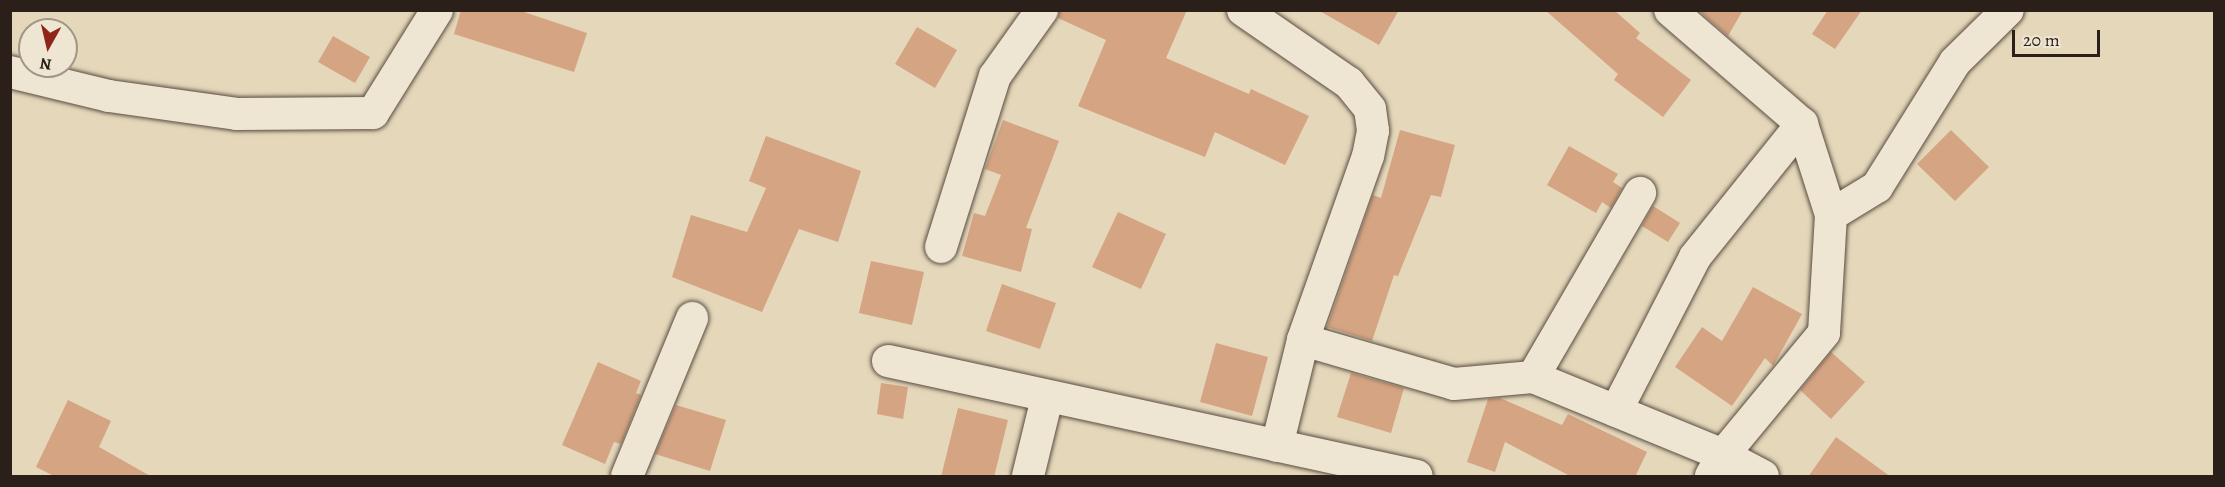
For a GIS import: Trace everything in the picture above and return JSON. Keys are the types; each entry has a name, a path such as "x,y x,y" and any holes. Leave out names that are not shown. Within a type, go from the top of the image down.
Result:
{"street":[{"path":"10,72 109,96 237,114 373,114 437,10"},
{"path":"941,247 995,76 1042,10"},
{"path":"1243,10 1349,83 1371,109 1373,131 1368,156 1303,340 1277,446"},
{"path":"1670,10 1802,124 1831,215 1824,333 1717,466"},
{"path":"1831,215 1877,187 1955,62 2007,10"},
{"path":"1616,411 1695,257 1802,124"},
{"path":"1533,377 1640,193"},
{"path":"627,477 692,318"},
{"path":"1303,340 1454,384 1533,377 1616,411 1717,466 1763,477"},
{"path":"888,361 1047,398 1418,477"},
{"path":"1028,477 1047,398"}],"building":[{"path":"461,10 518,10 587,33 574,72 454,34"},
{"path":"1060,10 1187,10 1166,58 1249,94 1251,89 1309,116 1285,165 1215,132 1205,157 1078,106 1106,40 1058,18"},
{"path":"1318,10 1399,10 1379,45"},
{"path":"1545,10 1614,10 1640,33 1636,38 1691,80 1663,117 1614,80 1618,74"},
{"path":"1698,10 1743,10 1728,36"},
{"path":"1828,10 1862,10 1835,49 1812,34"},
{"path":"917,27 957,50 935,88 895,64"},
{"path":"333,36 370,57 355,83 318,62"},
{"path":"1003,120 1059,141 1026,228 1032,229 1021,272 962,256 974,213 985,216 1001,175 985,169"},
{"path":"1400,130 1455,145 1441,197 1431,195 1398,276 1394,275 1372,341 1327,327 1373,195 1381,198"},
{"path":"1951,130 1989,167 1955,201 1917,164"},
{"path":"766,136 861,171 838,242 799,229 762,312 672,277 691,215 747,232 766,188 749,181"},
{"path":"1569,146 1618,174 1613,182 1622,188 1611,208 1602,202 1596,213 1547,185"},
{"path":"1653,206 1680,223 1668,242 1642,226"},
{"path":"1118,212 1166,234 1141,289 1092,267"},
{"path":"871,261 924,272 912,325 859,313"},
{"path":"1002,284 1056,303 1040,349 986,331"},
{"path":"1753,287 1802,314 1773,366 1765,358 1732,406 1675,367 1702,327 1722,341"},
{"path":"1216,343 1268,357 1252,416 1200,402"},
{"path":"1831,352 1865,382 1831,419 1800,390"},
{"path":"598,362 641,381 636,393 641,395 621,444 614,442 605,464 562,445"},
{"path":"1351,373 1404,388 1391,433 1337,417"},
{"path":"881,383 908,387 903,419 877,414"},
{"path":"1500,398 1562,425 1568,414 1647,452 1635,477 1572,477 1505,442 1495,472 1467,462 1488,399"},
{"path":"68,400 111,421 99,447 152,477 56,477 36,467"},
{"path":"676,405 726,420 710,471 655,454"},
{"path":"958,408 1008,420 994,477 941,477"},
{"path":"1836,437 1891,477 1808,477"}]}
